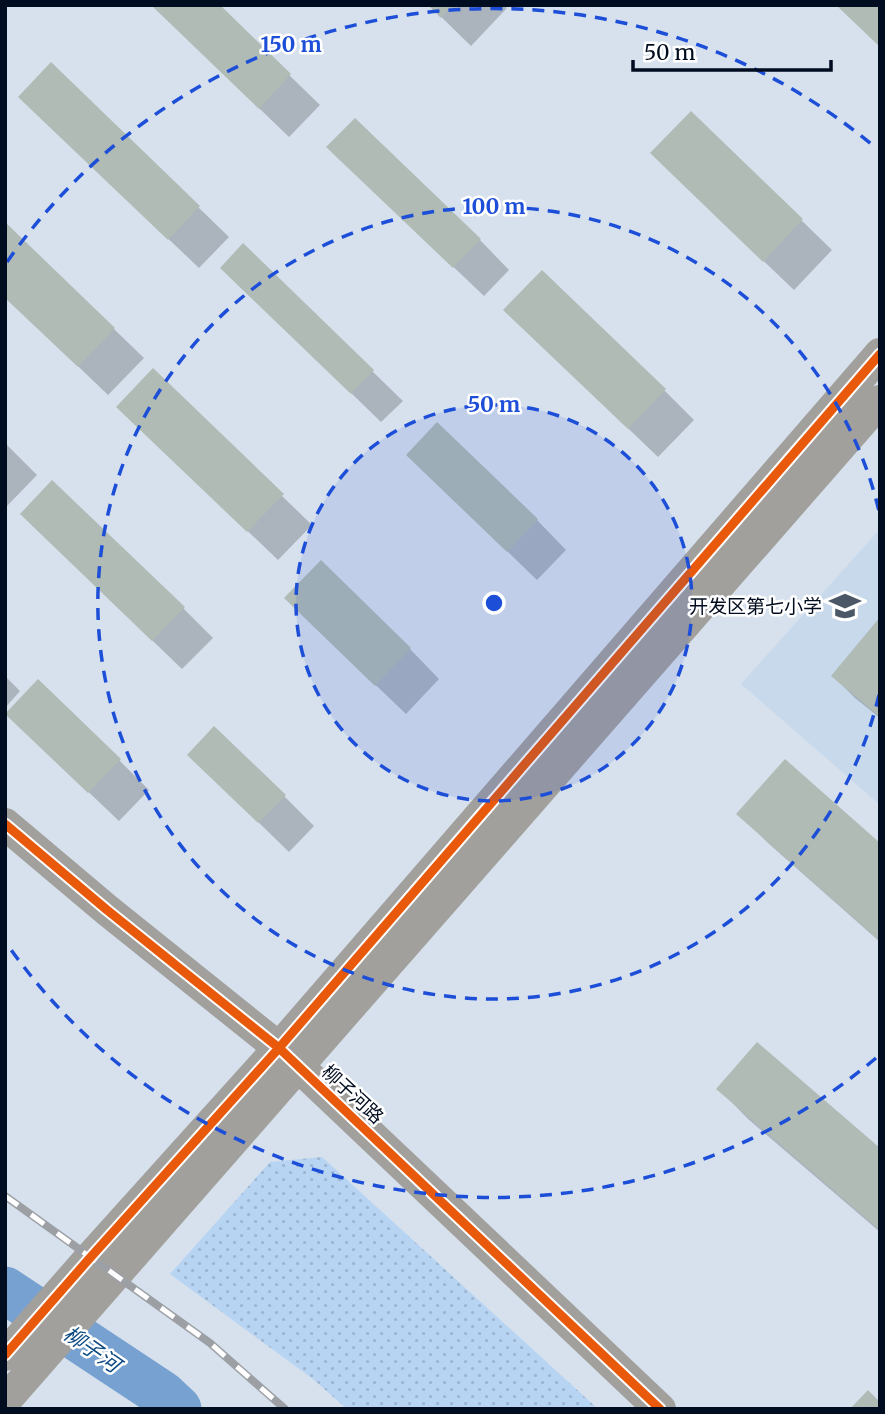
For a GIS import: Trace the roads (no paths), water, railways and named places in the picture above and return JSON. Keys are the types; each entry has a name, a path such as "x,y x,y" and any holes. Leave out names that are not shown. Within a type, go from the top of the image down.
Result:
{"street":[{"path":"289,1058 880,354"},
{"path":"5,1355 101,1268 880,401"},
{"name":"柳子河路","path":"5,824 289,1058 660,1409"},
{"path":"10,1395 101,1268"}],"waterway":[{"name":"柳子河","path":"5,1290 162,1394 178,1409"}],"railway":[{"path":"5,1196 210,1343 285,1409"}],"place":[{"name":"开发区第七小学","path":"845,606"}]}
